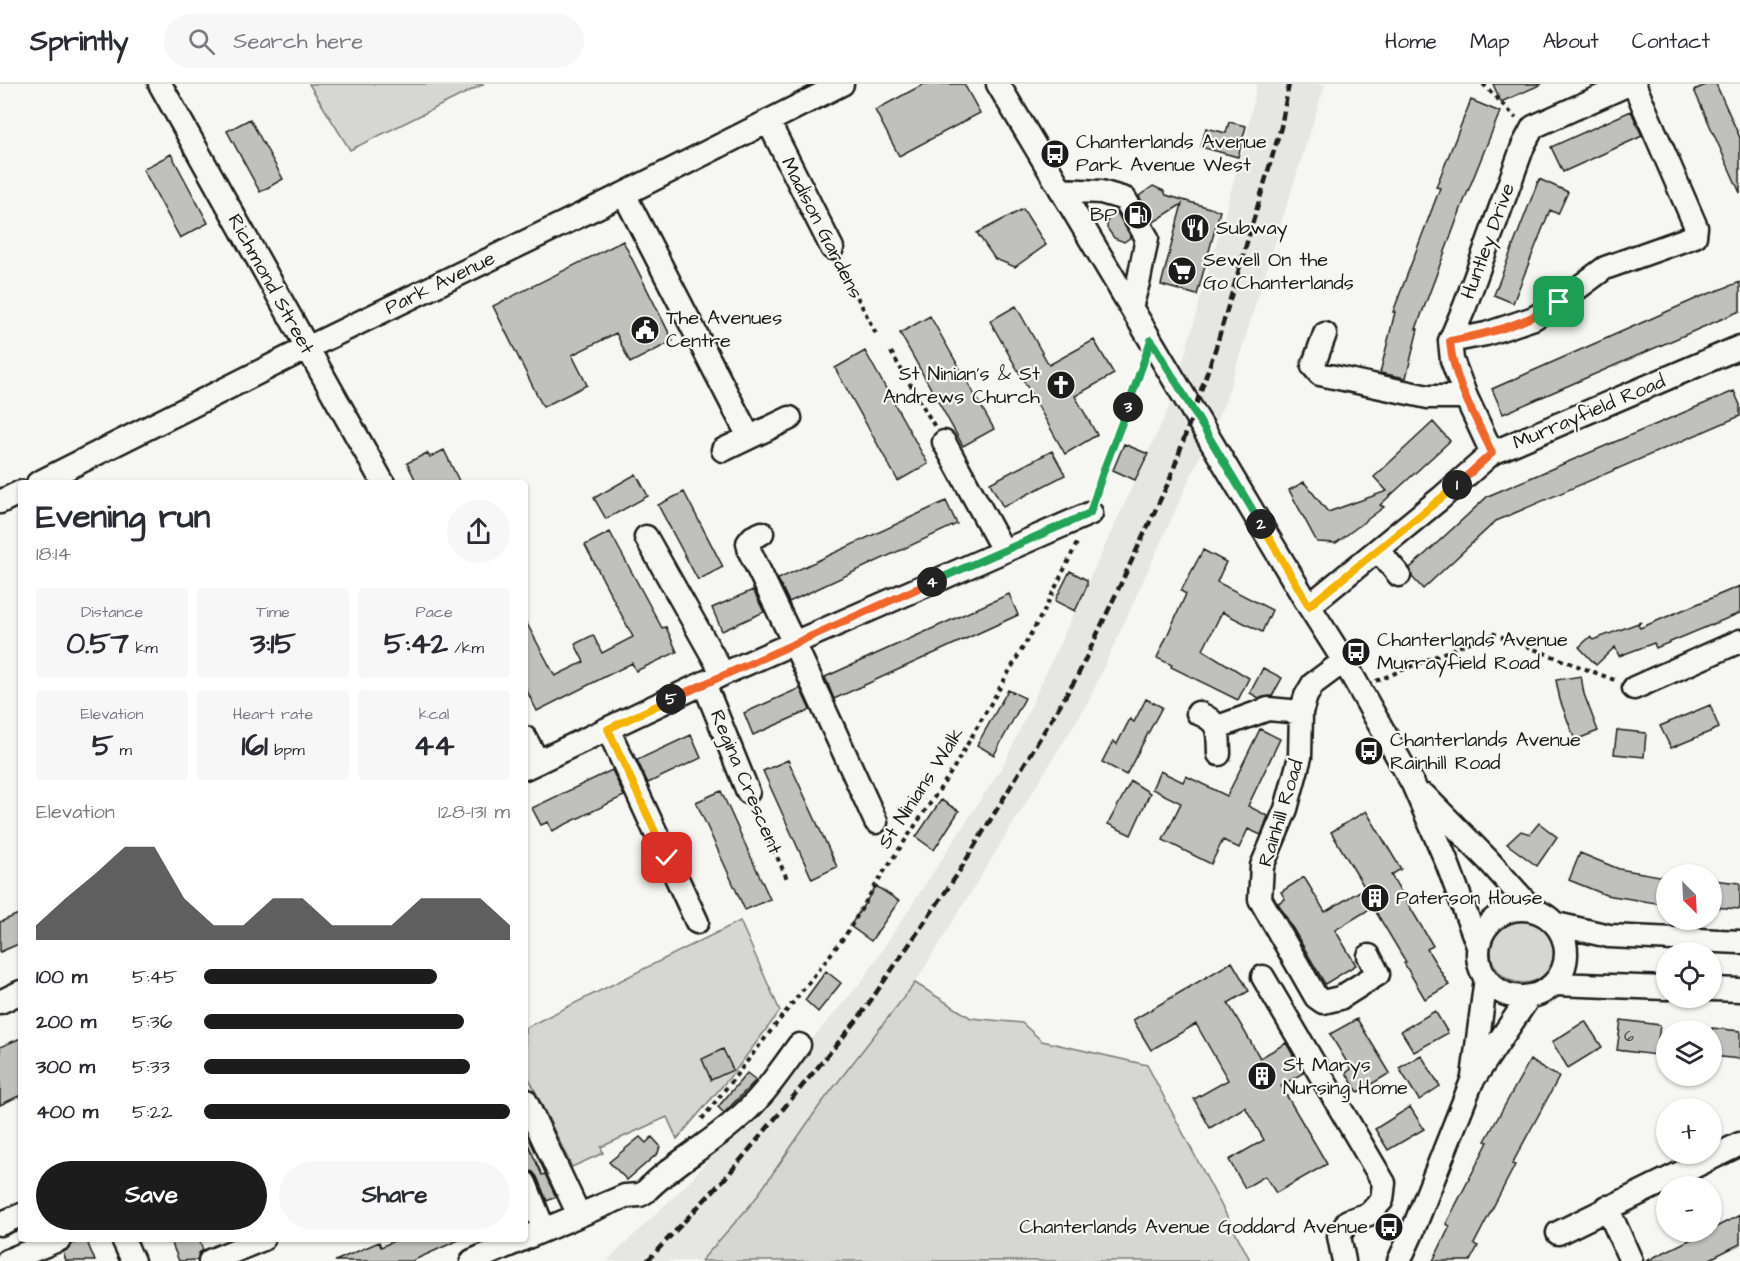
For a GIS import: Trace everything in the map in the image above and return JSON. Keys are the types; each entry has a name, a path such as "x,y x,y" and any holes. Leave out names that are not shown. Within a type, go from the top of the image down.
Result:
{"street":[{"name":"Richmond Street","path":"160,84 380,480"},
{"name":"Park Avenue","path":"44,480 842,84"},
{"path":"998,84 1344,661 1413,783 1446,860 1478,946 1479,963 1486,978 1504,994 1529,997 1540,994 1554,984 1565,964 1566,942 1556,924"},
{"path":"1530,132 1533,127 1629,84"},
{"path":"1492,453 1452,360 1450,341 1486,334 1534,318 1605,268 1695,236 1696,227 1634,84"},
{"name":"Madison Gardens","path":"768,121 832,248"},
{"name":"Huntley Drive","path":"1450,341 1530,132"},
{"path":"1061,190 1126,192 1147,238 1131,307"},
{"path":"624,194 749,437"},
{"path":"1325,334 1313,366 1320,374 1428,397 1466,397"},
{"name":"Murrayfield Road","path":"1309,606 1492,453 1740,347"},
{"path":"723,450 790,418"},
{"path":"944,442 1003,550"},
{"path":"0,502 18,493"},
{"path":"528,750 532,765 714,679 1090,513"},
{"path":"762,533 753,537 748,543 750,552 795,643 876,822"},
{"name":"Regina Crescent","path":"646,537 714,679 748,792"},
{"path":"1378,550 1399,575"},
{"path":"1634,688 1740,641"},
{"name":"Rainhill Road","path":"1344,661 1313,684 1306,696 1301,712 1300,757 1286,809 1262,866 1260,898 1316,997 1323,1002 1340,998 1378,974 1369,956"},
{"path":"1218,727 1268,709 1301,712"},
{"path":"1198,712 1210,717 1218,727 1219,754"},
{"path":"608,729 697,922"},
{"path":"1413,783 1532,909 1556,924 1609,936 1740,942"},
{"path":"1478,946 1486,927 1510,910 1532,909"},
{"path":"1263,977 1384,1183 1382,1200 1369,1214 1348,1221 1340,1236 1344,1261"},
{"path":"1472,1081 1486,978"},
{"path":"1554,984 1656,988"},
{"path":"1722,989 1740,990"},
{"path":"0,1002 18,993"},
{"path":"1399,1261 1472,1081 1529,997"},
{"path":"528,1210 531,1236 624,1196 645,1192 668,1170 735,1122 799,1045"},
{"path":"528,1106 579,1215"},
{"path":"1558,1233 1607,1207 1740,1144"},
{"path":"1607,1207 1630,1261"},
{"path":"0,1224 18,1216"},
{"path":"7,1261 35,1256 56,1242"},
{"path":"124,1242 133,1261"},
{"path":"210,1261 256,1242"},
{"path":"471,1261 517,1242"}],"path":[{"path":"1483,84 1530,132"},
{"name":"Madison Gardens","path":"832,248 876,334"},
{"name":"St Ninians Walk","path":"697,1127 844,936 883,873 952,771 1045,609 1090,513 1151,340"},
{"path":"891,352 944,442"},
{"path":"1359,688 1492,633 1634,688"},
{"name":"Regina Crescent","path":"748,792 788,881"}],"shaded area":[{"path":"309,84 484,84 350,150"},
{"path":"1257,84 1325,84 1226,399 1088,702 915,983 820,1105 753,1202 701,1261 607,1261 689,1182 862,981 1004,764 1171,403 1246,138"},
{"path":"1523,919 1535,921 1546,928 1553,939 1555,951 1553,963 1546,974 1535,981 1523,983 1511,981 1500,974 1493,963 1491,951 1493,939 1500,928 1511,921"},
{"path":"740,921 780,1011 735,1071 677,1139 667,1117 601,1147 603,1153 572,1167 528,1076 528,1027"},
{"path":"915,983 971,1018 1022,1023 1042,1041 1147,1065 1249,1261 701,1261 753,1202 820,1105"}],"building":[{"path":"924,84 964,84 980,113 899,156 875,110"},
{"path":"1493,84 1542,84 1501,102"},
{"path":"1708,84 1716,84 1740,138 1740,193 1694,90"},
{"path":"1471,100 1500,112 1416,329 1418,329 1406,378 1380,373 1395,312 1393,312 1440,188 1436,187"},
{"path":"1631,111 1642,136 1563,172 1551,147"},
{"path":"250,119 283,179 260,192 227,131"},
{"path":"1229,122 1246,126 1238,157 1201,147 1206,128 1226,133"},
{"path":"171,154 208,223 180,238 143,169"},
{"path":"1539,179 1568,192 1558,214 1550,210 1513,303 1494,295"},
{"path":"1153,186 1164,191 1166,195 1220,211 1197,295 1161,285 1182,204 1154,222 1139,196"},
{"path":"1023,209 1046,245 1015,267 995,259 977,233"},
{"path":"1116,211 1131,237 1124,242 1114,238 1107,228 1108,216"},
{"name":"The Avenues Centre","path":"623,241 673,341 630,363 616,333 572,355 587,385 543,407 493,306"},
{"path":"1740,282 1740,311 1503,414 1492,389 1700,297"},
{"name":"St Ninian's & St Andrews Church","path":"1016,306 1049,365 1094,340 1114,374 1075,396 1097,435 1065,454 990,321"},
{"path":"930,316 994,429 963,446 900,333"},
{"path":"865,351 928,464 898,481 835,368"},
{"path":"1734,391 1740,405 1740,416 1496,521 1423,589 1412,577 1410,568 1488,496"},
{"path":"1433,422 1450,441 1380,505 1384,507 1336,543 1317,542 1289,490 1304,482 1328,512 1387,491 1374,477"},
{"path":"1124,444 1148,454 1135,480 1113,470"},
{"path":"444,450 459,480 416,480 407,463 427,453 430,457"},
{"path":"1052,451 1065,475 1003,507 990,483"},
{"path":"636,474 648,496 606,519 594,498"},
{"path":"684,492 723,567 698,580 658,505"},
{"path":"946,501 957,524 789,602 778,579"},
{"path":"610,532 662,628 666,627 677,652 636,671 632,663 537,711 528,693 528,626 555,676 584,662 575,644 593,635 602,653 633,637 585,545"},
{"path":"1203,550 1226,562 1217,582 1272,610 1262,632 1222,612 1203,650 1249,678 1238,700 1157,658 1186,594 1181,591"},
{"path":"1070,571 1087,580 1087,586 1075,611 1055,601"},
{"path":"1740,586 1740,613 1656,648 1654,643 1619,656 1615,647 1596,665 1579,647 1590,637 1593,640 1641,622 1638,625 1640,628"},
{"path":"753,590 764,612 722,631 712,608"},
{"path":"1009,594 1018,615 834,699 825,677"},
{"path":"1263,668 1282,678 1272,696 1259,698 1250,693"},
{"path":"1581,676 1584,694 1598,731 1575,740 1560,700 1556,680"},
{"path":"800,688 810,710 753,735 744,713"},
{"path":"1008,690 1025,698 994,755 977,745"},
{"path":"1146,699 1162,707 1126,775 1102,762 1113,741 1117,744 1130,719 1134,722"},
{"path":"1710,705 1719,728 1671,748 1660,726"},
{"path":"1260,729 1280,739 1248,806 1268,816 1261,835 1248,829 1239,848 1223,840 1211,864 1163,840 1181,803 1152,789 1160,771 1183,782 1186,776 1227,796"},
{"path":"1617,730 1646,733 1644,757 1614,754"},
{"path":"691,735 701,758 648,783 637,760"},
{"path":"788,760 837,867 812,879 763,771"},
{"path":"612,770 624,796 552,831 548,822 541,825 532,808"},
{"path":"1131,781 1150,793 1131,835 1108,824"},
{"path":"721,791 770,899 745,910 696,802"},
{"path":"941,800 959,811 934,850 916,837"},
{"name":"Paterson House","path":"1366,811 1401,869 1391,875 1433,946 1427,949 1449,985 1425,999 1373,907 1335,930 1356,965 1325,984 1278,903 1285,899 1281,892 1304,877 1325,912 1365,888 1331,832"},
{"path":"1539,823 1557,837 1537,866 1507,844 1521,831 1530,834"},
{"path":"1580,853 1619,869 1656,875 1656,903 1606,895 1569,880"},
{"path":"1722,881 1740,883 1740,909 1722,908"},
{"path":"876,886 899,901 871,941 850,926"},
{"path":"18,914 18,944 0,952 0,922"},
{"name":"St Marys Nursing Home","path":"1232,962 1249,991 1228,1003 1260,1058 1286,1043 1303,1073 1281,1086 1327,1164 1276,1193 1265,1176 1245,1188 1229,1160 1264,1140 1245,1107 1210,1128 1194,1099 1228,1080 1196,1024 1151,1050 1133,1020"},
{"path":"826,971 841,983 818,1012 805,1000"},
{"path":"1435,1011 1448,1033 1414,1052 1401,1031"},
{"path":"1357,1019 1390,1073 1358,1092 1346,1073 1351,1069 1330,1034"},
{"path":"1621,1020 1656,1024 1656,1055 1617,1050"},
{"path":"1585,1021 1602,1047 1568,1068 1552,1042"},
{"path":"1722,1029 1740,1031 1740,1059 1722,1057"},
{"path":"18,1039 18,1096 0,1105 0,1047"},
{"path":"723,1049 733,1070 711,1080 702,1059"},
{"path":"1421,1055 1440,1086 1419,1100 1399,1068"},
{"path":"1530,1060 1559,1077 1512,1164 1515,1165 1474,1244 1478,1246 1470,1261 1433,1261 1450,1226 1446,1224 1488,1142 1485,1141"},
{"path":"747,1073 756,1080 724,1113 718,1107"},
{"path":"1410,1107 1424,1129 1388,1150 1375,1129"},
{"path":"640,1137 646,1143 652,1137 660,1146 658,1153 627,1180 609,1162"},
{"path":"528,1144 542,1175 545,1174 556,1197 547,1201 533,1172 528,1171"},
{"path":"1740,1215 1740,1244 1706,1261 1646,1261 1685,1242 1722,1242 1722,1224"},
{"path":"87,1242 95,1261 66,1261 63,1252 72,1244"},
{"path":"171,1242 200,1242 203,1250 199,1253 197,1260 179,1261"},
{"path":"379,1242 381,1247 392,1242 454,1242 412,1261 335,1261"}],"railway":[{"path":"647,1261 728,1175 858,1019 957,875 1077,677 1170,479 1216,347 1281,127 1289,84"}],"place":[{"name":"Chanterlands Avenue Park Avenue West","path":"1055,154"},
{"name":"BP","path":"1138,215"},
{"name":"Subway","path":"1195,228"},
{"name":"Sewell On the Go Chanterlands","path":"1182,271"},
{"name":"The Avenues Centre","path":"645,330"},
{"name":"St Ninian's & St Andrews Church","path":"1061,385"},
{"name":"Chanterlands Avenue Murrayfield Road","path":"1356,652"},
{"name":"Chanterlands Avenue Rainhill Road","path":"1369,751"},
{"name":"Paterson House","path":"1375,898"},
{"name":"St Marys Nursing Home","path":"1262,1076"},
{"name":"Chanterlands Avenue Goddard Avenue","path":"1389,1227"}],"route":[{"path":"667,858 608,729 723,674 1090,513 1151,340 1309,606 1441,498 1492,453 1452,360 1450,341 1486,334 1534,318 1559,302"}]}
